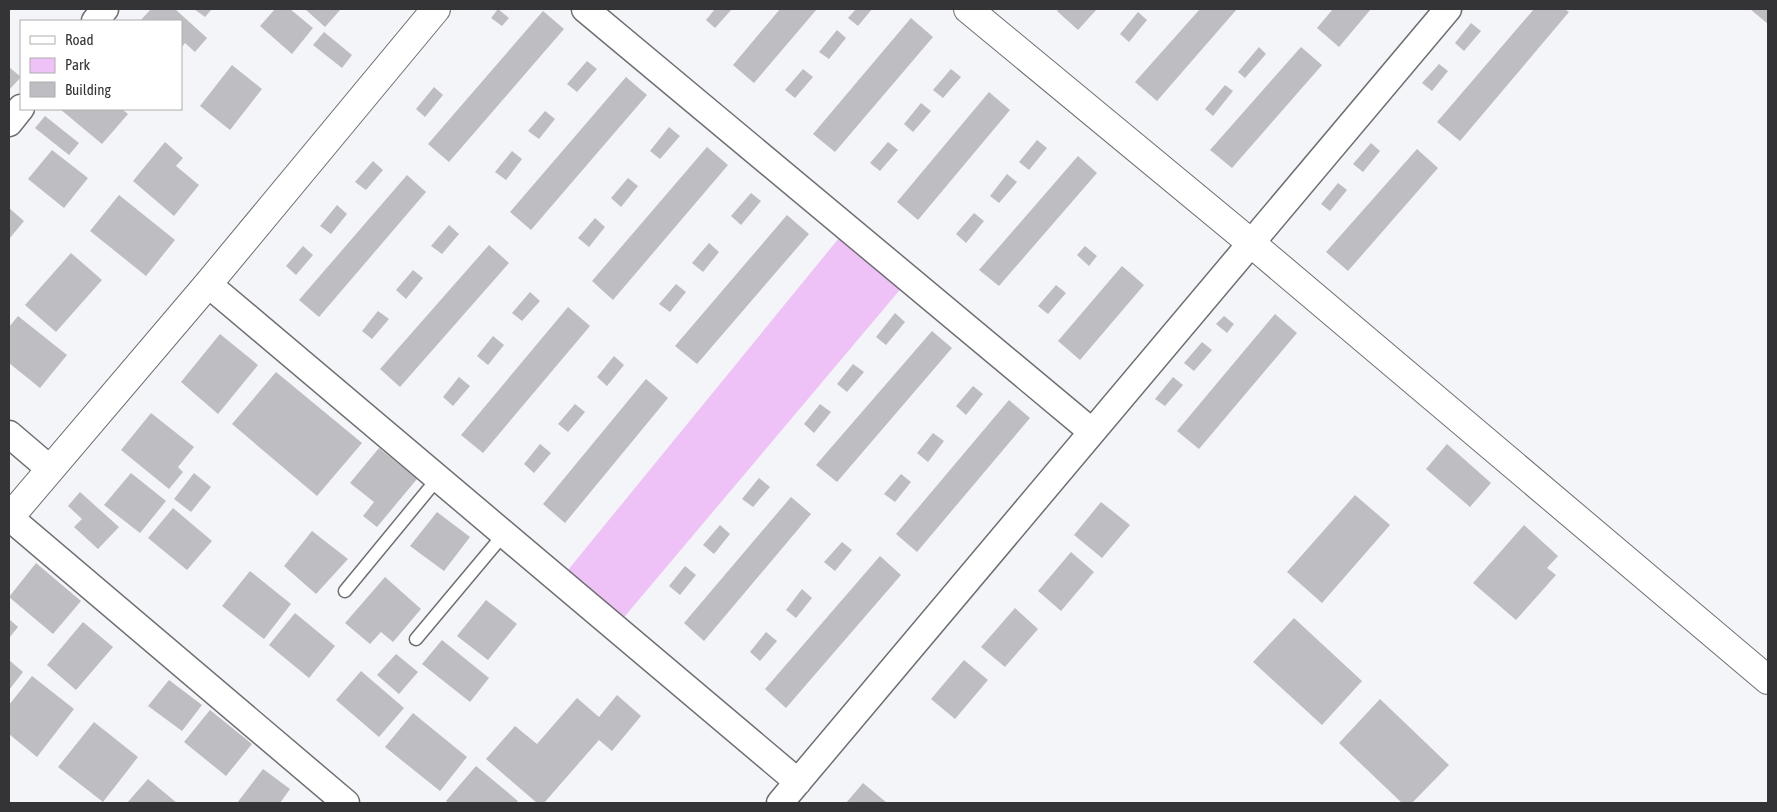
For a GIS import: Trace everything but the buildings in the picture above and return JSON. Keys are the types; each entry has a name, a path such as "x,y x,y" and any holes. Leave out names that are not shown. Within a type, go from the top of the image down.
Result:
{"street":[{"path":"95,20 105,9"},
{"path":"346,803 9,517 208,284 436,9"},
{"path":"585,9 1092,431"},
{"path":"968,9 1251,243 1768,680"},
{"path":"780,803 1448,9"},
{"path":"9,123 20,109"},
{"path":"208,284 798,782"},
{"path":"9,434 50,469"}],"lane":[{"path":"345,591 438,478"},
{"path":"416,639 504,534"}],"green space":[{"path":"848,227 909,279 615,628 559,581"}]}
